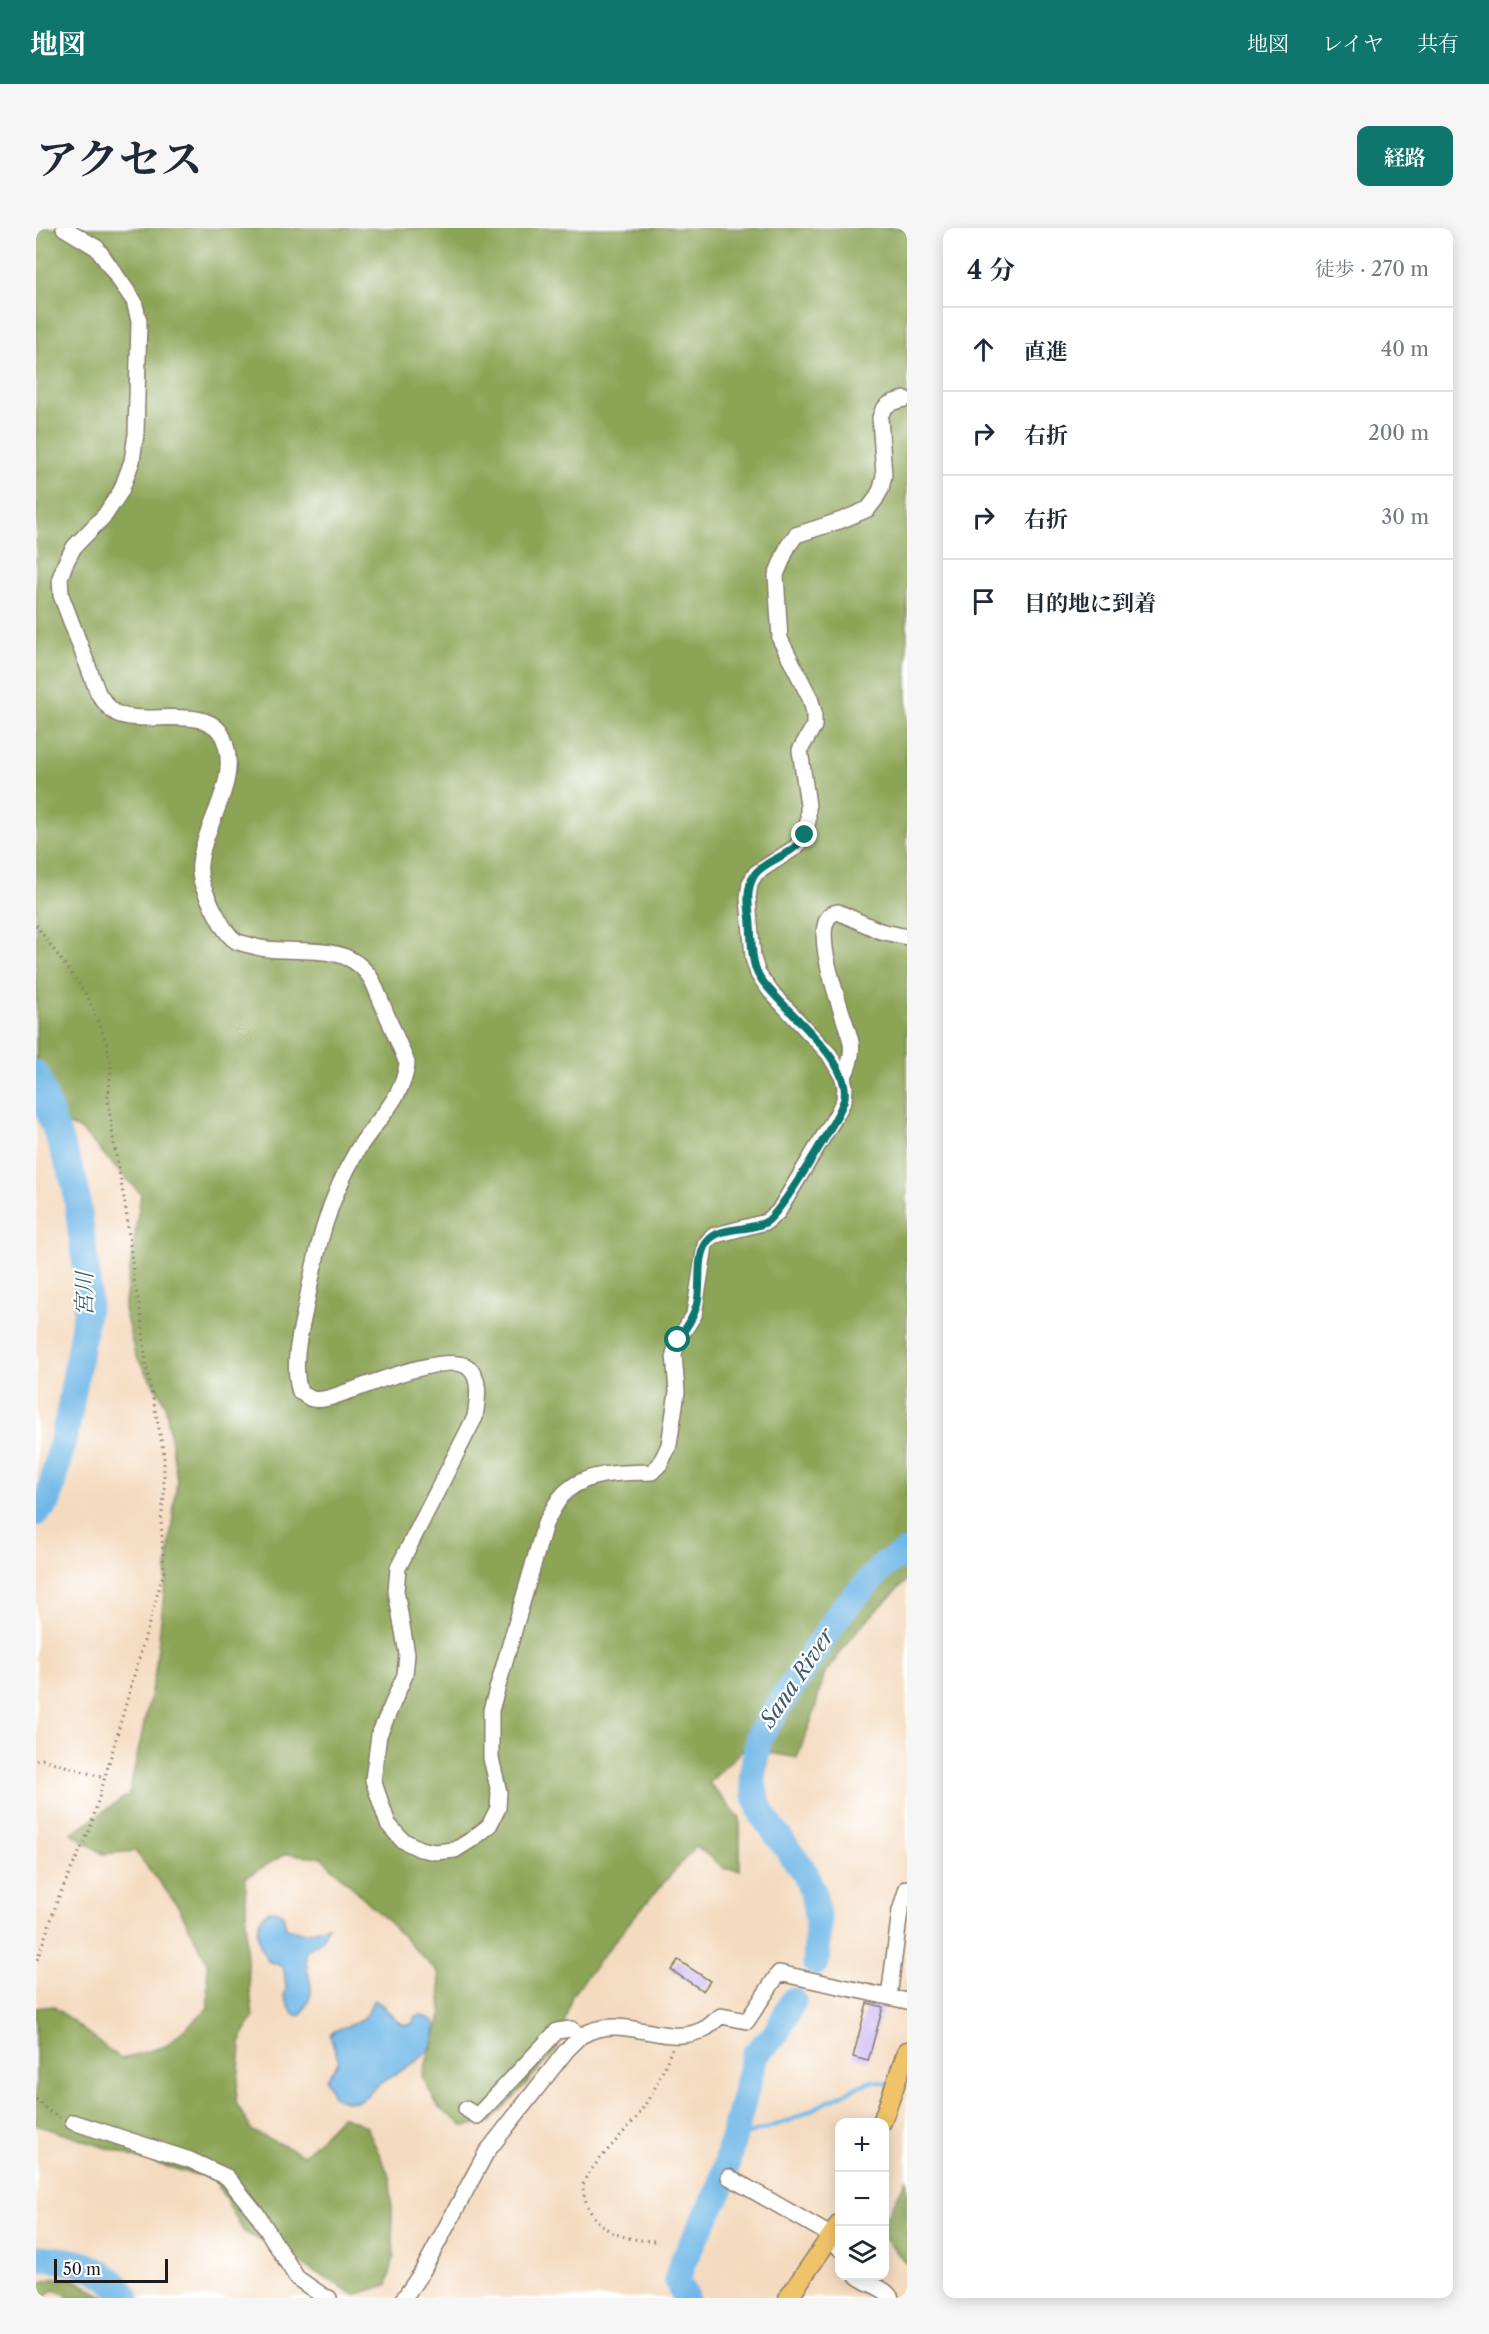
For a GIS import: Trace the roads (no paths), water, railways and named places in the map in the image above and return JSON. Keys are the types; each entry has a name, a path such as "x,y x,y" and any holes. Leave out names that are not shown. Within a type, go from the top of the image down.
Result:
{"main road":[{"path":"883,2118 907,2051"},
{"path":"788,2298 835,2239"}],"street":[{"path":"64,228 97,248 134,301 139,321 136,434 132,461 121,491 105,515 74,547 60,578 61,595 98,693 105,704 117,714 199,720 211,723 222,735 227,751 229,774 199,866 204,890 218,918 236,941 261,950 326,952 356,961 373,982 407,1063 401,1089 359,1147 341,1178 318,1240 300,1332 296,1374 300,1392 312,1399 329,1397 399,1374 445,1363 459,1363 470,1368 475,1379 478,1395 475,1417 398,1569 396,1591 406,1654 405,1675 379,1735 373,1780 388,1824 402,1840 420,1849 435,1852 455,1850 489,1826 498,1808 498,1792 491,1758 491,1710 545,1524 568,1489 577,1484 587,1479 615,1473 652,1472 660,1464 669,1445 678,1392 675,1354 678,1340 694,1315 698,1301 701,1259 705,1245 712,1236 766,1222 778,1212 844,1100 843,1078 851,1057 851,1041 827,961 824,944 828,917 832,912 838,912 880,931 907,937"},
{"path":"843,1078 829,1054 771,992 758,974 753,958 748,898 750,883 756,873 796,847 805,835 808,821 800,750 813,726 814,712 810,698 780,639 776,575 788,546 796,535 868,509 880,489 884,475 880,418 882,411 891,402 906,396"},
{"path":"889,1997 900,1911 907,1888"},
{"path":"404,2298 422,2272 486,2153 566,2051 581,2036 592,2030 618,2026 676,2035 706,2028 721,2016 747,2021 779,1973 907,2001"},
{"path":"466,2109 477,2116 557,2031 571,2029 581,2036"},
{"path":"73,2122 190,2160 227,2177 257,2214 297,2278 329,2298"},
{"path":"729,2177 835,2235"},
{"path":"861,2280 888,2292 891,2298"}],"water":[{"path":"269,1911 283,1914 286,1928 306,1933 328,1926 323,1939 306,1951 311,1989 307,2005 300,2016 293,2014 284,1996 286,1989 284,1969 268,1961 261,1948 258,1934 259,1921"},
{"path":"374,2000 400,2023 412,2024 416,2016 421,2015 434,2021 433,2043 420,2059 382,2082 360,2100 353,2102 343,2100 333,2096 326,2079 339,2061 330,2035 337,2029 361,2020 367,2015"}],"waterway":[{"name":"宮川","path":"36,1074 75,1184 88,1301 69,1415 48,1501 36,1513"},
{"name":"Sana River","path":"816,1962 818,1922 813,1892 805,1873 763,1816 755,1795 752,1776 759,1736 842,1610 885,1564 907,1552"},
{"name":"Sana River","path":"686,2298 677,2280 683,2261 720,2190 755,2054 775,2035 793,2001"},
{"path":"733,2139 791,2120 861,2085 873,2081 890,2084"},
{"name":"宮川","path":"36,2258 75,2262 87,2266 109,2278 126,2298"}]}
